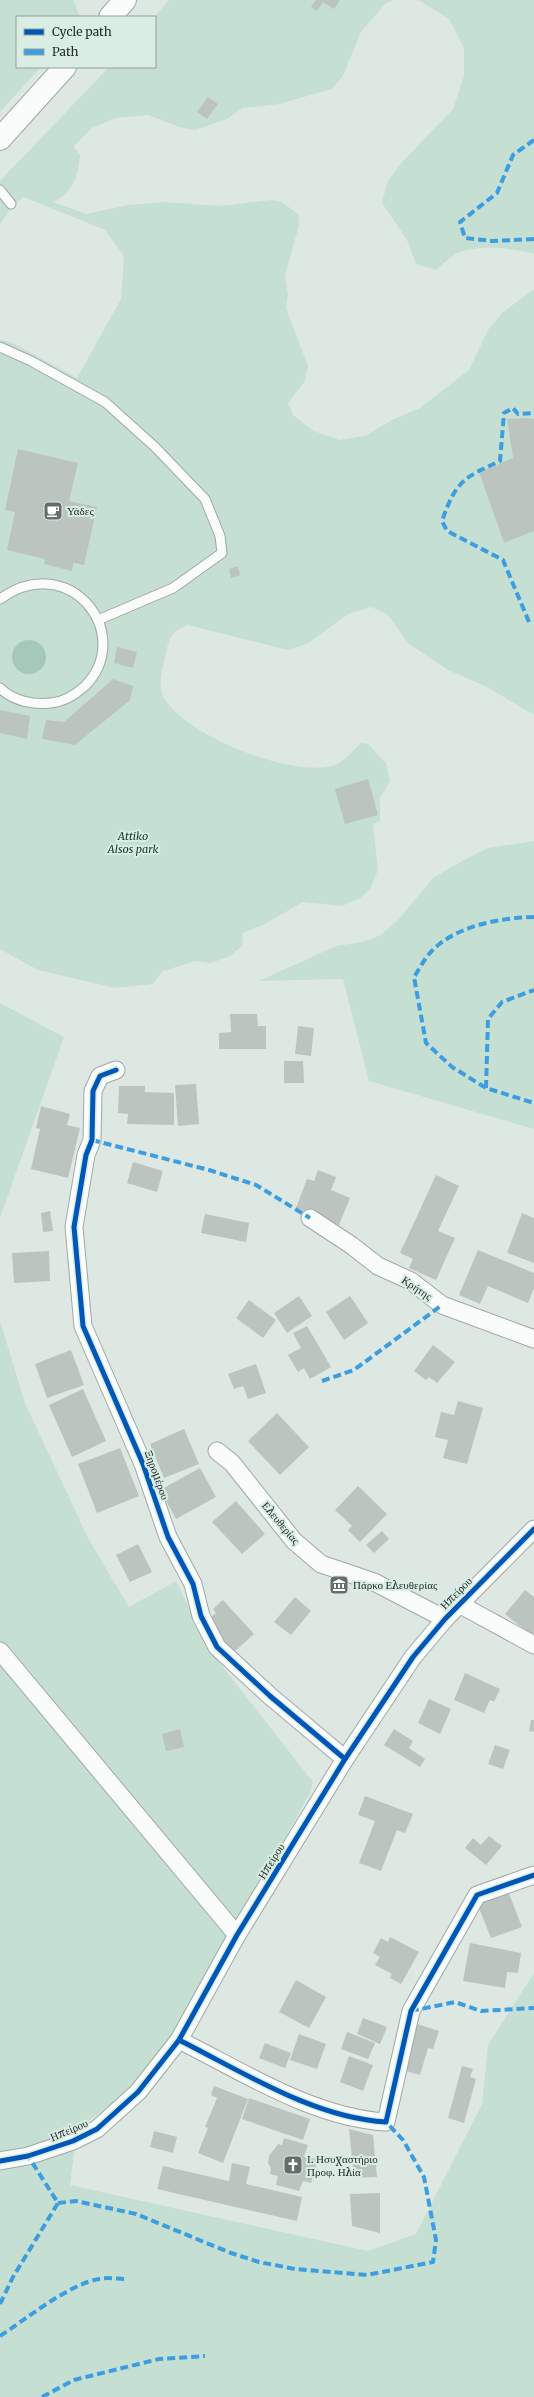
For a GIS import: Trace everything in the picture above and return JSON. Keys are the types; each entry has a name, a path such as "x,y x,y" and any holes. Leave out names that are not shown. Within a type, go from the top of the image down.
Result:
{"street":[{"path":"111,16 125,0"},
{"path":"0,139 64,68"},
{"name":"Ξηρομέρου","path":"116,1070 100,1076 93,1091 92,1140 86,1155 74,1227 83,1326 143,1464 168,1537 193,1584 201,1616 217,1648 270,1696 345,1759"},
{"name":"Κρήτης","path":"310,1218 351,1245 378,1266 410,1281 442,1306 534,1339"},
{"name":"Ελευθερίας","path":"217,1451 232,1463 294,1541 321,1564 374,1582 445,1619"},
{"name":"Ηπείρου","path":"0,2161 28,2156 73,2141 97,2129 138,2092 179,2040 237,1935 345,1759 413,1657 459,1604 534,1529"},
{"path":"459,1604 534,1645"},
{"path":"0,1651 237,1935"},
{"path":"179,2040 330,2113 367,2121 386,2122 411,2011 477,1895 534,1875"}],"lane":[{"path":"0,190 11,204"},
{"path":"0,347 31,361 105,402 155,447 205,499 220,536 222,554 174,588 98,620"},
{"path":"0,599 14,589 33,583 53,583 77,595 87,603 98,620 103,640 101,661 92,679 77,694 58,702 38,705 18,700 0,688"}],"green space":[{"path":"0,0 73,0 80,16 16,16 16,68 40,68 0,112"},
{"name":"Attiko Alsos park","path":"169,0 394,0 386,3 361,32 343,76 332,89 279,104 243,108 227,119 195,130 179,127 148,115 116,118 92,128 74,146 80,155 76,177 70,189 53,202 86,214 128,205 164,202 220,206 272,200 282,202 298,214 299,225 285,275 288,294 286,308 308,366 305,381 288,403 293,415 314,431 340,440 365,436 392,420 420,408 469,370 488,330 502,313 534,289 534,419 508,419 513,458 479,472 504,543 534,531 534,715 487,687 448,670 409,644 387,614 371,607 348,614 307,644 288,650 188,625 177,630 169,641 161,676 161,687 163,696 174,711 192,725 215,739 241,750 267,760 293,766 316,768 335,765 361,743 368,744 386,763 390,781 380,798 380,821 373,824 378,870 370,889 360,898 342,906 303,902 265,924 243,933 242,946 230,956 211,963 196,961 163,971 153,984 115,988 38,970 0,949 0,339 15,344 77,378 121,299 124,256 105,230 24,197 14,204 0,224 0,181 108,68 156,68 155,16"},
{"path":"413,0 534,0 534,254 516,250 485,248 466,250 458,253 436,270 416,264 407,240 382,203 388,180 404,160 453,109 464,76 464,48 449,19 420,1"},
{"path":"534,841 534,1129 369,1081 343,979 259,981 336,946 363,942 381,935 397,921 433,878 464,860 488,848"},
{"path":"0,1003 64,1037 0,1218"},
{"path":"0,1321 25,1403 89,1540 129,1607 176,1581 208,1648 313,1782 310,1793 174,2037 131,2089 77,2130 70,2185 368,2251 416,2234 482,2104 488,2045 534,1973 534,2397 0,2397"}],"shaded area":[{"path":"26,640 32,640 36,641 43,647 46,657 45,664 39,671 32,674 26,674 22,673 15,667 12,660 12,654 13,650 19,643"}],"building":[{"path":"316,0 340,0 334,9 323,2 317,11 311,7"},
{"path":"208,97 218,104 207,119 197,112"},
{"path":"507,419 534,419 534,531 504,543 479,472 513,458"},
{"name":"Υάδες","path":"18,449 78,463 69,501 97,507 84,565 73,563 72,571 44,564 45,559 7,550 15,512 5,510"},
{"path":"238,566 240,575 231,578 229,569"},
{"path":"117,647 137,652 133,668 114,663"},
{"path":"113,679 133,686 130,700 75,745 42,739 46,720 64,722"},
{"path":"0,710 30,716 27,739 0,733"},
{"path":"368,779 378,815 345,824 335,789"},
{"path":"230,1014 257,1014 258,1026 266,1026 266,1049 219,1049 219,1033 231,1032"},
{"path":"298,1026 314,1028 311,1056 295,1054"},
{"path":"284,1061 303,1061 304,1083 284,1083"},
{"path":"196,1084 199,1124 178,1126 175,1085"},
{"path":"119,1086 145,1086 145,1092 174,1093 174,1125 127,1124 128,1114 118,1113"},
{"path":"41,1106 70,1114 67,1125 80,1128 68,1178 31,1169 40,1129 36,1128"},
{"path":"133,1162 163,1171 157,1192 127,1183"},
{"path":"318,1170 336,1177 331,1190 350,1198 339,1225 296,1208 307,1179 314,1181"},
{"path":"436,1175 459,1186 438,1231 455,1238 436,1280 409,1268 413,1259 400,1253"},
{"path":"50,1211 53,1231 43,1232 41,1213"},
{"path":"522,1213 534,1218 534,1263 507,1253"},
{"path":"205,1214 249,1223 246,1242 201,1233"},
{"path":"478,1250 534,1273 534,1288 528,1303 488,1286 480,1304 459,1295"},
{"path":"49,1251 50,1281 14,1283 12,1253"},
{"path":"299,1296 312,1316 287,1333 274,1313"},
{"path":"350,1296 368,1323 344,1340 326,1312"},
{"path":"249,1300 276,1320 263,1338 236,1318"},
{"path":"307,1326 331,1367 310,1379 304,1368 298,1372 288,1355 301,1348 293,1333"},
{"path":"433,1345 455,1362 437,1383 429,1377 426,1380 414,1371"},
{"path":"71,1350 84,1385 47,1398 35,1364"},
{"path":"256,1364 266,1393 248,1399 243,1386 234,1389 228,1374"},
{"path":"83,1389 106,1441 72,1457 49,1405"},
{"path":"458,1401 483,1408 467,1464 443,1458 448,1440 435,1437 441,1412 454,1415"},
{"path":"277,1413 309,1447 280,1475 248,1441"},
{"path":"184,1429 199,1464 164,1478 150,1444"},
{"path":"120,1448 139,1496 97,1513 78,1464"},
{"path":"200,1468 216,1497 176,1519 160,1490"},
{"path":"358,1486 387,1514 360,1542 348,1530 352,1526 335,1510"},
{"path":"236,1501 265,1534 242,1554 212,1522"},
{"path":"382,1531 389,1539 374,1553 366,1545"},
{"path":"138,1544 152,1572 130,1582 116,1555"},
{"path":"525,1590 534,1597 534,1637 505,1614"},
{"path":"295,1597 311,1611 291,1635 274,1622"},
{"path":"223,1600 254,1634 234,1652 206,1621 216,1613 213,1609"},
{"path":"465,1673 500,1689 494,1702 490,1700 484,1713 454,1700"},
{"path":"429,1699 451,1709 440,1734 418,1723"},
{"path":"531,1720 534,1720 534,1732 529,1731"},
{"path":"180,1729 184,1747 166,1751 162,1734"},
{"path":"394,1729 413,1741 409,1748 425,1759 420,1767 384,1745"},
{"path":"495,1745 510,1750 503,1769 488,1764"},
{"path":"365,1796 413,1814 405,1833 397,1830 381,1871 359,1863 375,1821 358,1815"},
{"path":"489,1836 502,1846 486,1865 465,1848 473,1838 481,1845"},
{"path":"508,1891 522,1927 491,1938 477,1903"},
{"path":"390,1937 419,1952 401,1984 390,1978 392,1974 375,1965 380,1957 373,1953 381,1938 388,1942"},
{"path":"470,1943 521,1953 518,1973 507,1972 505,1988 463,1981"},
{"path":"296,1980 326,1997 309,2028 279,2012"},
{"path":"363,2018 387,2027 380,2044 357,2034"},
{"path":"417,2024 439,2031 433,2049 428,2048 420,2075 402,2070"},
{"path":"347,2032 375,2043 368,2059 341,2049"},
{"path":"299,2034 326,2044 317,2069 290,2060"},
{"path":"265,2043 291,2053 285,2068 259,2058"},
{"path":"349,2056 373,2065 363,2091 340,2082"},
{"path":"462,2066 473,2069 470,2077 476,2079 464,2123 448,2118"},
{"path":"214,2086 248,2099 223,2163 198,2153 208,2128 205,2127 217,2098 211,2095"},
{"path":"249,2098 310,2119 303,2140 242,2119"},
{"path":"349,2129 373,2135 377,2177 354,2178"},
{"path":"154,2131 177,2137 173,2153 150,2147"},
{"name":"Ι. Ησυχαστήριο Προφ. Ηλία","path":"284,2138 308,2145 304,2157 318,2159 311,2183 303,2181 299,2191 276,2185 278,2176 270,2174 271,2168 268,2163 269,2156 278,2144 282,2145"},
{"path":"232,2163 250,2167 246,2184 302,2197 297,2221 157,2189 163,2166 229,2181"},
{"path":"380,2193 380,2233 352,2226 350,2194"}],"marked path":[{"path":"534,140 513,155 497,193 460,222 465,238 492,241 534,239"},
{"path":"529,622 503,560 447,531 442,521 452,497 462,482 477,472 500,461 504,413 513,408 518,414 534,413"},
{"path":"534,917 506,919 477,925 464,930 439,944 429,954 414,977 426,1043 452,1067 486,1088 534,1103"},
{"path":"486,1088 488,1019 502,1002 534,990"},
{"path":"92,1140 209,1170 256,1185 310,1218"},
{"path":"322,1381 354,1370 442,1305"},
{"path":"411,2011 455,2002 481,2011 534,2008"},
{"path":"58,2203 76,2201 136,2214 231,2253 259,2262 295,2269 367,2275 433,2262 436,2240 424,2177 403,2140 386,2122"},
{"path":"0,2304 13,2277 58,2203 28,2156"},
{"path":"0,2336 48,2303 87,2282 102,2278 127,2279"},
{"path":"42,2397 74,2380 159,2359 205,2356"}],"cycle path":[{"path":"116,1070 100,1076 93,1091 92,1140 86,1155 74,1227 83,1326 143,1464 168,1537 193,1584 201,1616 217,1647 270,1696 345,1759"},
{"path":"0,2161 28,2156 73,2141 97,2129 138,2092 179,2040 237,1935 345,1759 413,1657 445,1619 534,1529"},
{"path":"179,2040 280,2092 306,2103 359,2119 386,2122 411,2011 477,1895 534,1875"}],"place":[{"name":"Υάδες","path":"53,511"},
{"name":"Πάρκο Ελευθερίας","path":"339,1585"},
{"name":"Ι. Ησυχαστήριο Προφ. Ηλία","path":"293,2165"}]}
